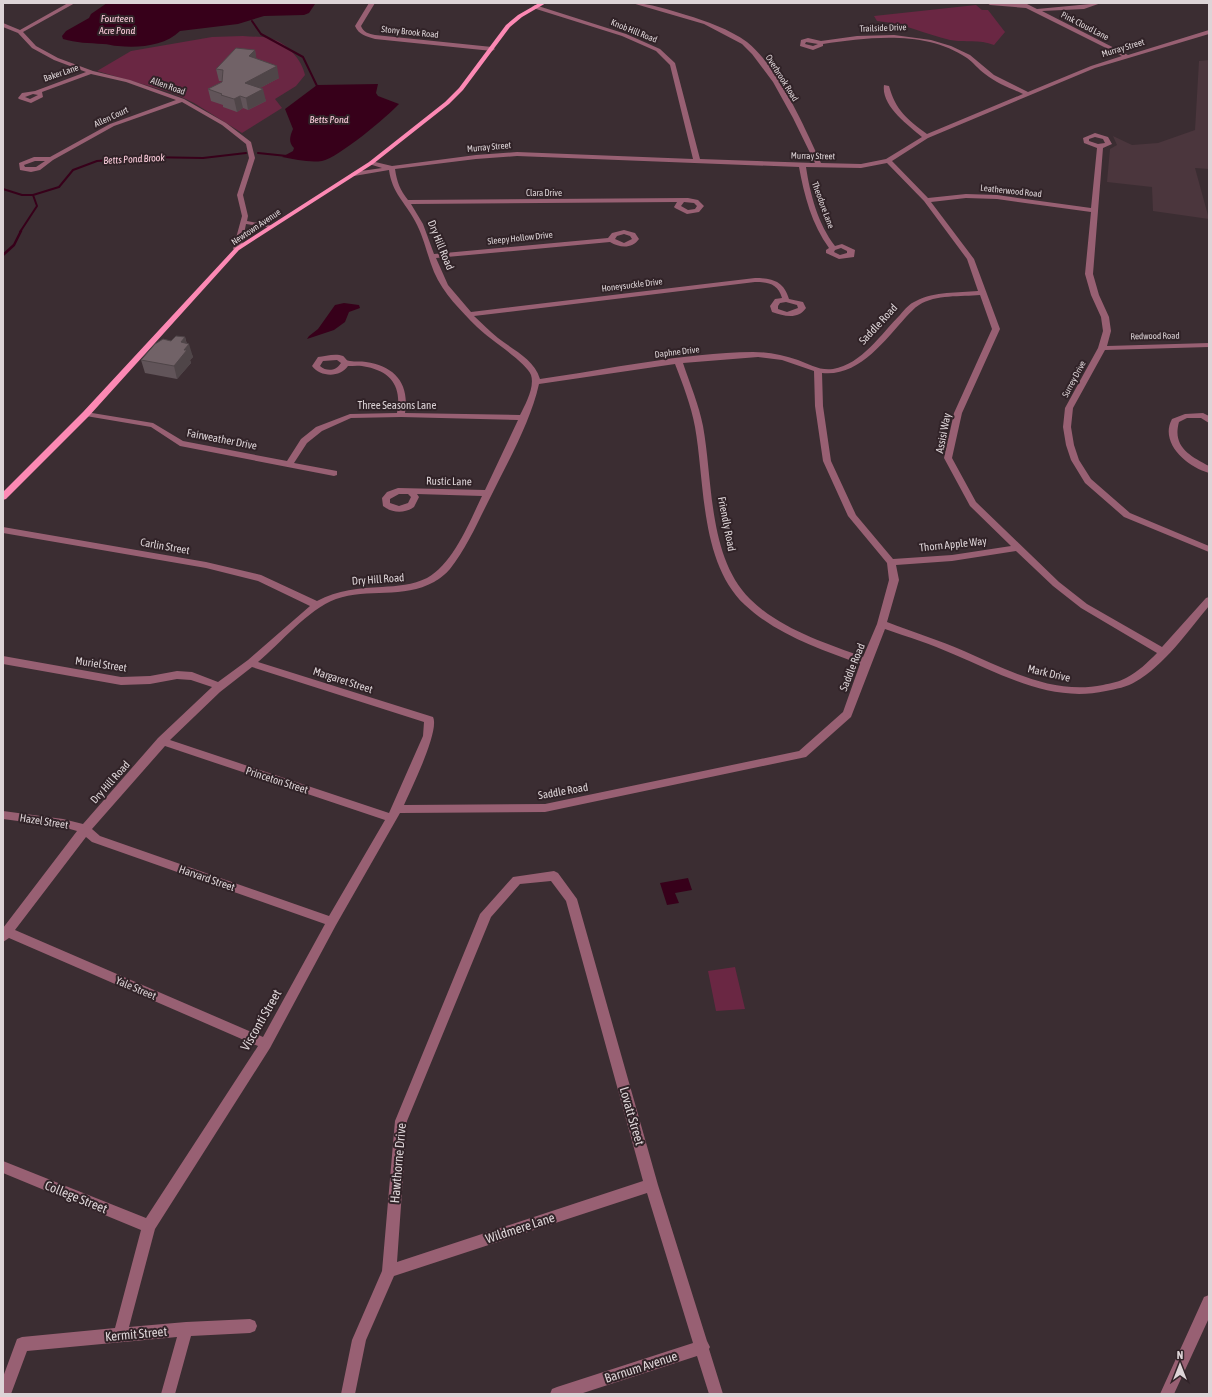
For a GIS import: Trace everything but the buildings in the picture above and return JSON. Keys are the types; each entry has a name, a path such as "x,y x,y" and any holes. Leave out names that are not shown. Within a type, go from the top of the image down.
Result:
{"main road":[{"name":"Newtown Avenue","path":"3,497 86,414 237,249 370,163 447,103 461,89 515,20 542,3"}],"street":[{"path":"20,32 72,3"},
{"name":"Stony Brook Road","path":"372,3 358,26 359,30 364,33 375,37 492,49"},
{"name":"Overbrook Road","path":"636,3 694,18 745,44 762,60 803,129 819,165"},
{"name":"Pink Cloud Lane","path":"990,3 1027,6 1038,10 1126,56"},
{"path":"1038,10 1084,7 1098,3"},
{"name":"Knob Hill Road","path":"535,7 624,35 658,50 673,64 697,161"},
{"name":"Allen Road","path":"3,25 20,32 34,47 50,56 91,72 128,81 182,100 224,124 249,143 252,158 240,195 245,216 237,249"},
{"name":"Murray Street","path":"354,174 476,157 517,154 861,166 888,161 926,137 1093,67 1209,32"},
{"name":"Trailside Drive","path":"820,43 874,36 912,36 933,41 967,55 982,69 1027,94"},
{"name":"Baker Lane","path":"37,92 91,72"},
{"path":"886,86 889,100 897,113 926,137"},
{"name":"Allen Court","path":"51,159 112,125 182,100"},
{"name":"Surrey Drive","path":"1100,146 1089,274 1105,317 1107,331 1102,348 1069,408 1067,427 1075,460 1088,481 1127,515 1209,549"},
{"name":"Assisi Way","path":"888,161 926,200 970,259 981,293 996,329 958,413 948,458 973,504 1056,584 1084,606 1163,652"},
{"name":"Murray Street","path":"370,163 392,168"},
{"name":"Theodore Lane","path":"802,165 805,185 823,232 827,241 833,248"},
{"name":"Dry Hill Road","path":"5,935 84,829 162,741 219,686 250,663 317,605 338,595 414,588 434,580 450,565 488,493 524,418 537,382 532,368 491,336 469,314 442,281 431,256 420,223 398,191 392,168"},
{"name":"Leatherwood Road","path":"926,200 966,196 997,197 1094,210"},
{"name":"Clara Drive","path":"407,202 681,201"},
{"path":"244,222 271,227"},
{"name":"Sleepy Hollow Drive","path":"431,256 611,240"},
{"name":"Honeysuckle Drive","path":"469,314 755,280 773,282 781,285 784,289 786,300"},
{"name":"Saddle Road","path":"818,371 833,371 851,364 867,354 876,346 910,307 919,302 930,298 981,293"},
{"name":"Redwood Road","path":"1102,348 1209,345"},
{"name":"Daphne Drive","path":"537,382 678,361 748,354 772,356 791,360 818,371"},
{"name":"Friendly Road","path":"678,361 695,407 716,542 723,565 736,589 754,607 781,625 817,644 866,662"},
{"path":"345,362 373,366 392,376 403,390 404,402 401,415"},
{"path":"818,371 819,406 827,461 852,516 891,562"},
{"name":"Fairweather Drive","path":"86,414 153,425 180,442 334,473"},
{"name":"Three Seasons Lane","path":"290,463 304,441 319,429 350,416 401,415 524,418"},
{"path":"1207,416 1184,416 1175,421 1171,432 1172,441 1182,452 1194,462 1209,470"},
{"name":"Rustic Lane","path":"410,492 488,493"},
{"name":"Carlin Street","path":"3,530 206,565 261,578 317,605"},
{"name":"Thorn Apple Way","path":"891,562 952,558 1017,548"},
{"name":"Saddle Road","path":"395,814 545,808 802,754 846,714 882,624 894,580 891,562"},
{"name":"Mark Drive","path":"882,624 939,644 1003,673 1027,682 1065,691 1100,690 1133,679 1163,652 1209,600"},
{"name":"Muriel Street","path":"3,660 121,681 150,680 177,675 192,676 219,686"},
{"name":"Margaret Street","path":"250,663 429,720"},
{"name":"Visconti Street","path":"120,1335 149,1226 266,1044 332,922 395,814 428,736 429,720"},
{"name":"Princeton Street","path":"162,741 395,814"},
{"name":"Hazel Street","path":"3,815 63,823 84,829"},
{"name":"Harvard Street","path":"84,829 96,839 332,922"},
{"name":"Lovatt Street","path":"517,880 554,876 571,899 652,1185 703,1347 716,1394"},
{"name":"Hawthorne Drive","path":"348,1394 359,1340 389,1271 401,1121 486,914 517,880"},
{"name":"Yale Street","path":"5,935 266,1044"},
{"name":"College Street","path":"3,1167 149,1226"},
{"name":"Wildmere Lane","path":"389,1271 652,1185"},
{"path":"1167,1394 1209,1302"},
{"name":"Kermit Street","path":"4,1394 22,1344 186,1329 250,1326"},
{"path":"168,1394 186,1329"},
{"name":"Barnum Avenue","path":"557,1394 703,1347"}],"shaded area":[{"path":"976,5 982,10 988,10 1005,32 994,45 983,42 941,38 905,26 877,21 874,16"},
{"path":"243,36 269,38 283,44 297,58 305,75 296,86 275,99 282,108 242,133 194,103 173,93 97,71 131,51 212,37"},
{"path":"1209,60 1209,169 1195,168 1209,219 1153,211 1152,187 1107,182 1110,149 1117,145 1113,136 1132,145 1158,143 1195,130 1199,61"},
{"path":"735,967 745,1009 716,1011 708,971"}],"water":[{"name":"Fourteen Acre Pond","path":"107,3 315,4 309,13 304,15 264,16 238,24 180,31 167,40 151,45 134,47 116,46 63,39 62,36 66,31 89,18 91,14"},
{"name":"Betts Pond","path":"378,84 376,93 378,96 399,104 385,118 362,136 339,153 322,161 307,161 282,157 293,151 294,148 290,139 293,129 285,109 317,85"},
{"path":"344,303 359,305 360,308 349,312 345,322 334,330 307,339 318,329 335,305"},
{"path":"688,878 692,890 675,893 679,903 667,905 660,883"}],"waterway":[{"name":"Betts Pond Brook","path":"252,21 261,34 303,57 318,88"},
{"name":"Betts Pond Brook","path":"33,195 59,187 73,170 97,161 145,157 203,158 246,153"},
{"name":"Betts Pond Brook","path":"258,153 287,156"},
{"path":"3,189 22,195 33,195"},
{"name":"Betts Pond Brook","path":"20,232 37,206 33,195"},
{"name":"Betts Pond Brook","path":"3,255 14,245 21,231"}]}
